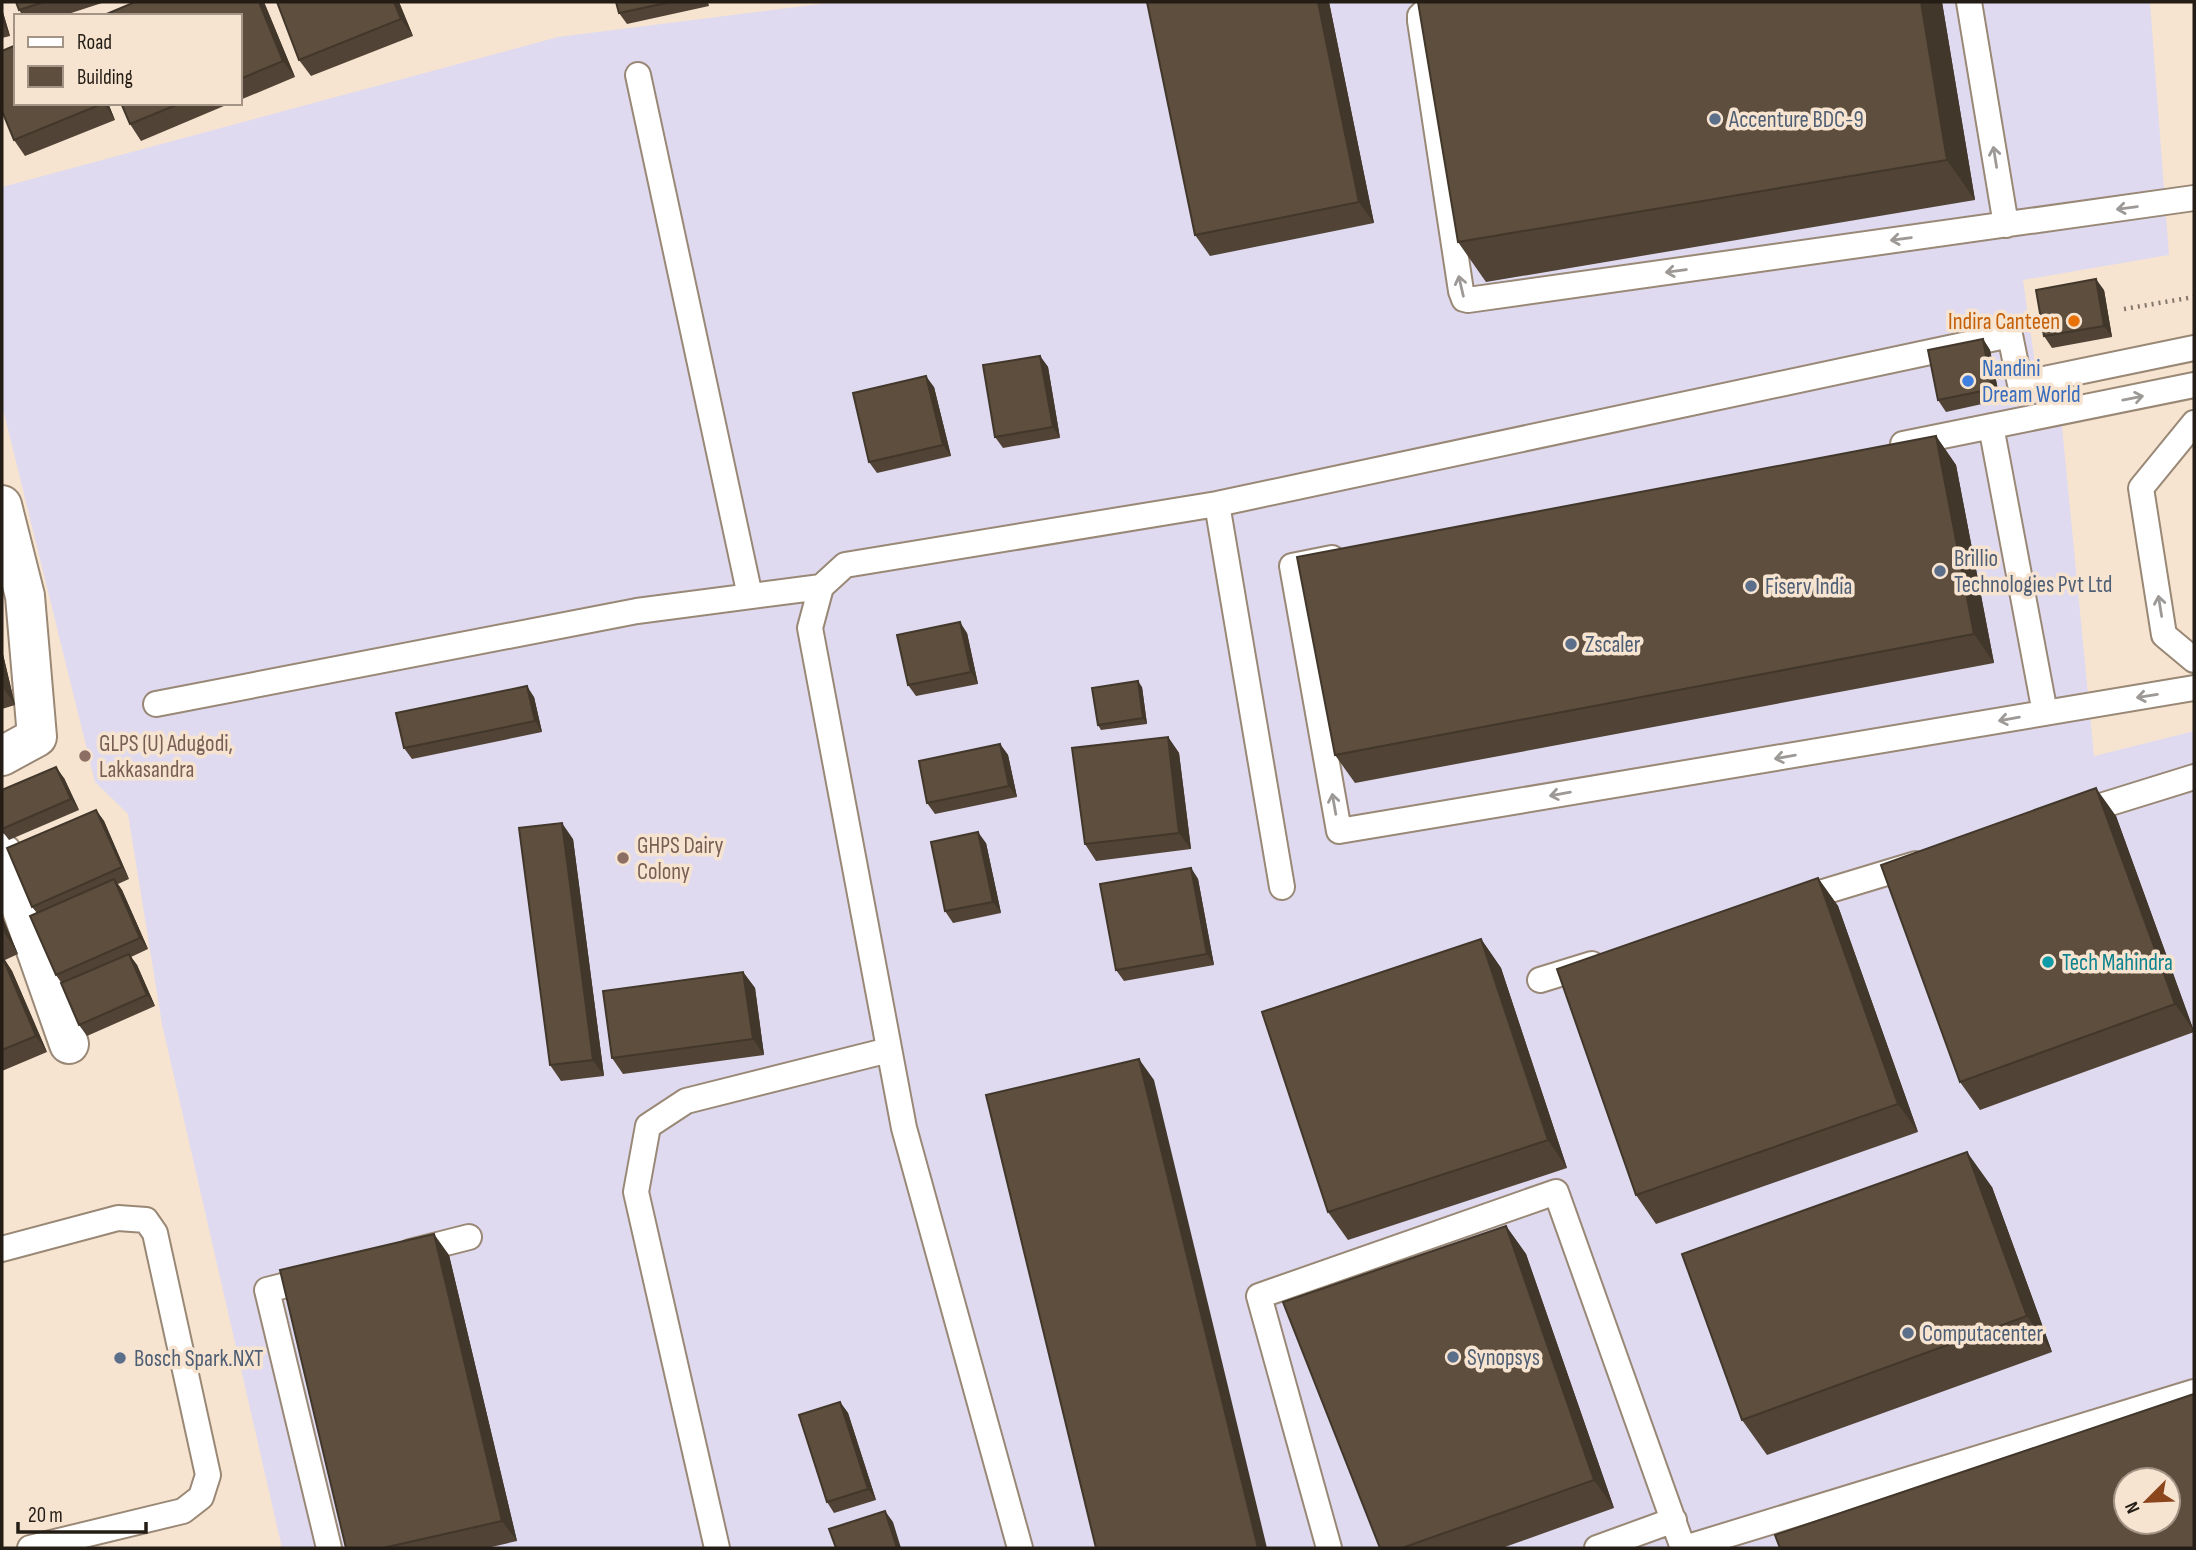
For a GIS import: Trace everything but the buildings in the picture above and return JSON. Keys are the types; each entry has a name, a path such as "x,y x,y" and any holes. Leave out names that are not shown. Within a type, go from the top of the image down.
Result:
{"street":[{"path":"2,505 13,599 37,737 2,756"},
{"path":"2,853 69,1044"}],"lane":[{"path":"1467,2 1428,8 1420,16 1464,299 2194,198"},
{"path":"1969,2 2006,225"},
{"path":"638,75 750,596"},
{"path":"1020,1548 904,1128 810,628 821,587 845,565 1217,504 2010,335 2020,384 2194,348"},
{"path":"1881,448 2194,385"},
{"path":"2194,423 2141,488 2164,635 2194,660"},
{"path":"1991,426 2045,713"},
{"path":"1217,504 1282,887"},
{"path":"1361,552 1292,566 1339,831 2194,688"},
{"path":"156,704 637,611 821,587"},
{"path":"2061,819 2194,777"},
{"path":"1780,906 1941,856"},
{"path":"1540,980 1620,955"},
{"path":"717,1548 636,1192 648,1126 686,1101 889,1050"},
{"path":"1328,1548 1259,1296 1556,1192 1684,1548 2194,1392"},
{"path":"2,1249 118,1219 146,1220 155,1233 208,1475 201,1497 183,1511 30,1548"},
{"path":"388,1258 469,1237"},
{"path":"329,1548 267,1290 334,1272"},
{"path":"1597,1548 1674,1520"}],"path":[{"path":"2124,309 2194,297"}],"shaded area":[{"path":"836,2 2150,2 2169,255 2023,280 2040,398 2059,395 2094,756 2194,731 2194,1548 282,1548 162,1024 128,814 95,782 2,405 2,187 558,37"}],"place":[{"name":"Accenture BDC-9","path":"1715,119"},
{"name":"Indira Canteen","path":"2074,321"},
{"name":"Nandini Dream World","path":"1968,381"},
{"name":"Brillio Technologies Pvt Ltd","path":"1940,571"},
{"name":"Fiserv India","path":"1751,586"},
{"name":"Zscaler","path":"1571,644"},
{"name":"GLPS (U) Adugodi, Lakkasandra","path":"85,756"},
{"name":"GHPS Dairy Colony","path":"623,858"},
{"name":"Tech Mahindra","path":"2048,962"},
{"name":"Computacenter","path":"1908,1333"},
{"name":"Synopsys","path":"1453,1357"},
{"name":"Bosch Spark.NXT","path":"120,1358"}]}
